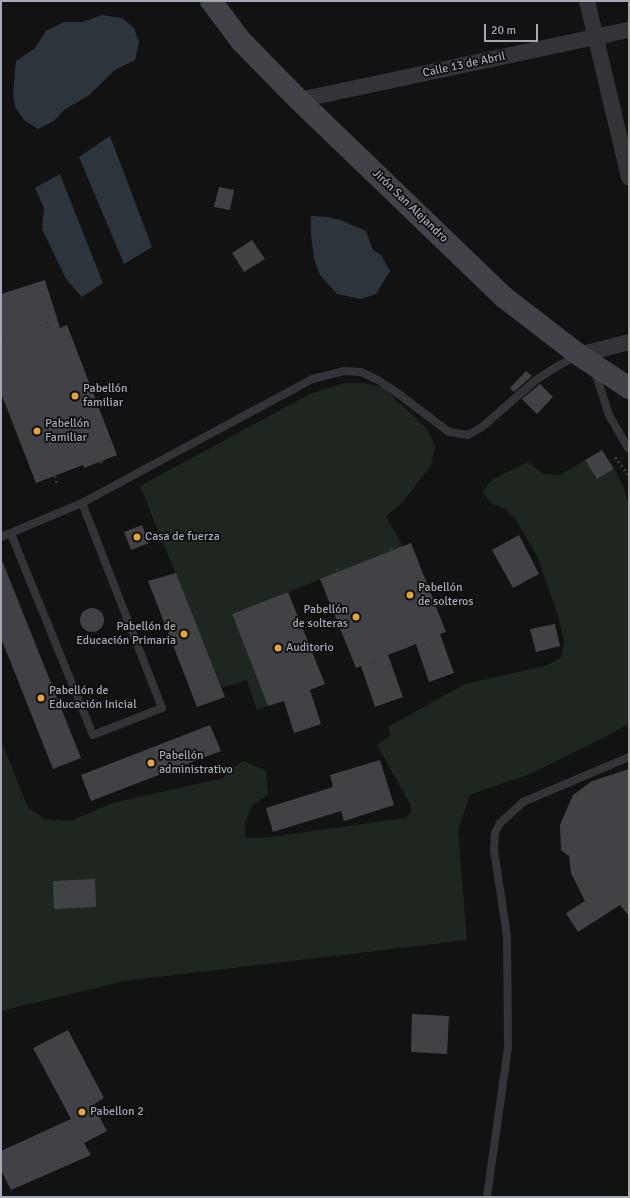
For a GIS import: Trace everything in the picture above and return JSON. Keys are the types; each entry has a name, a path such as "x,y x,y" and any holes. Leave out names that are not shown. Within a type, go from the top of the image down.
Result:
{"street":[{"name":"Jirón San Alejandro","path":"211,1 241,41 299,100 505,298 586,359 629,388"},
{"path":"587,1 629,177"},
{"name":"Calle 13 de Abril","path":"299,100 629,30"},
{"path":"586,359 629,342"}],"lane":[{"path":"1,537 82,503 312,379 343,371 361,372 378,380 449,432 468,435 482,427 536,380 556,367 586,359 609,415 629,449"},
{"path":"11,534 93,735 162,708 82,503"},
{"path":"487,1197 508,1047 507,936 494,850 496,833 500,824 523,802 629,757"}],"path":[{"path":"46,321 50,331"},
{"path":"1,338 5,347"},
{"path":"615,457 629,475"},
{"path":"101,461 103,465"},
{"path":"55,476 57,483"},
{"path":"337,568 339,572"}],"shaded area":[{"path":"102,15 122,18 134,28 139,42 135,60 115,70 88,96 64,110 54,121 38,129 24,120 15,107 13,92 16,61 35,48 46,31 64,22 83,22"},
{"path":"110,136 152,247 124,264 79,157"},
{"path":"60,174 103,283 82,297 66,279 42,229 44,208 35,188"},
{"path":"311,216 340,220 366,231 373,250 381,255 390,271 376,294 361,299 337,294 320,275 314,259 311,235"},
{"path":"345,383 363,383 384,388 428,430 435,447 431,465 403,502 386,516 403,547 232,614 268,706 257,710 247,680 222,688 140,486 310,394"},
{"path":"585,460 597,479 614,469 623,486 629,505 629,723 609,735 530,774 470,795 458,830 467,940 124,981 1,1011 1,740 28,808 45,819 70,821 113,803 223,778 232,768 244,761 266,771 268,794 251,807 245,824 246,838 271,837 405,818 411,812 410,804 377,745 391,735 388,727 465,684 548,665 561,658 564,642 557,612 537,556 516,520 505,509 492,504 482,492 493,479 528,462 543,474 560,475"}],"building":[{"path":"219,187 234,190 230,210 214,207"},
{"path":"252,240 265,259 244,272 232,253"},
{"path":"45,280 60,328 67,325 117,455 84,468 83,465 36,483 1,393 1,294"},
{"path":"526,371 532,376 514,392 510,388"},
{"path":"540,384 553,397 537,414 522,399"},
{"path":"602,450 614,469 597,479 585,460"},
{"name":"Casa de fuerza","path":"142,525 149,543 131,550 124,532"},
{"path":"519,535 539,574 513,588 492,550"},
{"path":"411,543 446,632 440,634 454,673 429,682 416,644 388,655 403,697 375,707 361,666 356,668 320,579"},
{"name":"Pabellón de Educación Inicial","path":"1,558 81,758 53,769 1,638"},
{"name":"Pabellón de Educación Primaria","path":"176,573 225,697 197,707 148,581"},
{"name":"Auditorio","path":"288,592 325,684 310,690 321,724 294,733 284,701 268,706 232,614"},
{"path":"92,608 101,611 104,620 101,629 92,632 83,629 80,620 83,611"},
{"path":"555,624 560,646 536,652 530,629"},
{"name":"Pabellón administrativo","path":"210,725 221,751 91,801 81,775"},
{"path":"380,760 394,805 344,821 341,811 273,832 266,808 333,787 330,775"},
{"path":"629,769 629,916 620,905 578,932 566,913 585,901 571,873 569,856 561,850 560,825 573,795 592,781"},
{"path":"95,879 96,907 54,909 53,881"},
{"path":"412,1014 449,1016 447,1054 411,1052"},
{"name":"Pabellon 2","path":"68,1030 104,1098 93,1105 107,1131 84,1143 91,1155 11,1190 1,1170 1,1151 71,1119 33,1048"}],"place":[{"name":"Pabellón familiar","path":"75,396"},
{"name":"Pabellón Familiar","path":"37,431"},
{"name":"Casa de fuerza","path":"137,537"},
{"name":"Pabellón de solteros","path":"410,595"},
{"name":"Pabellón de solteras","path":"356,617"},
{"name":"Pabellón de Educación Primaria","path":"184,634"},
{"name":"Auditorio","path":"278,648"},
{"name":"Pabellón de Educación Inicial","path":"41,698"},
{"name":"Pabellón administrativo","path":"151,763"},
{"name":"Pabellon 2","path":"82,1112"}]}
